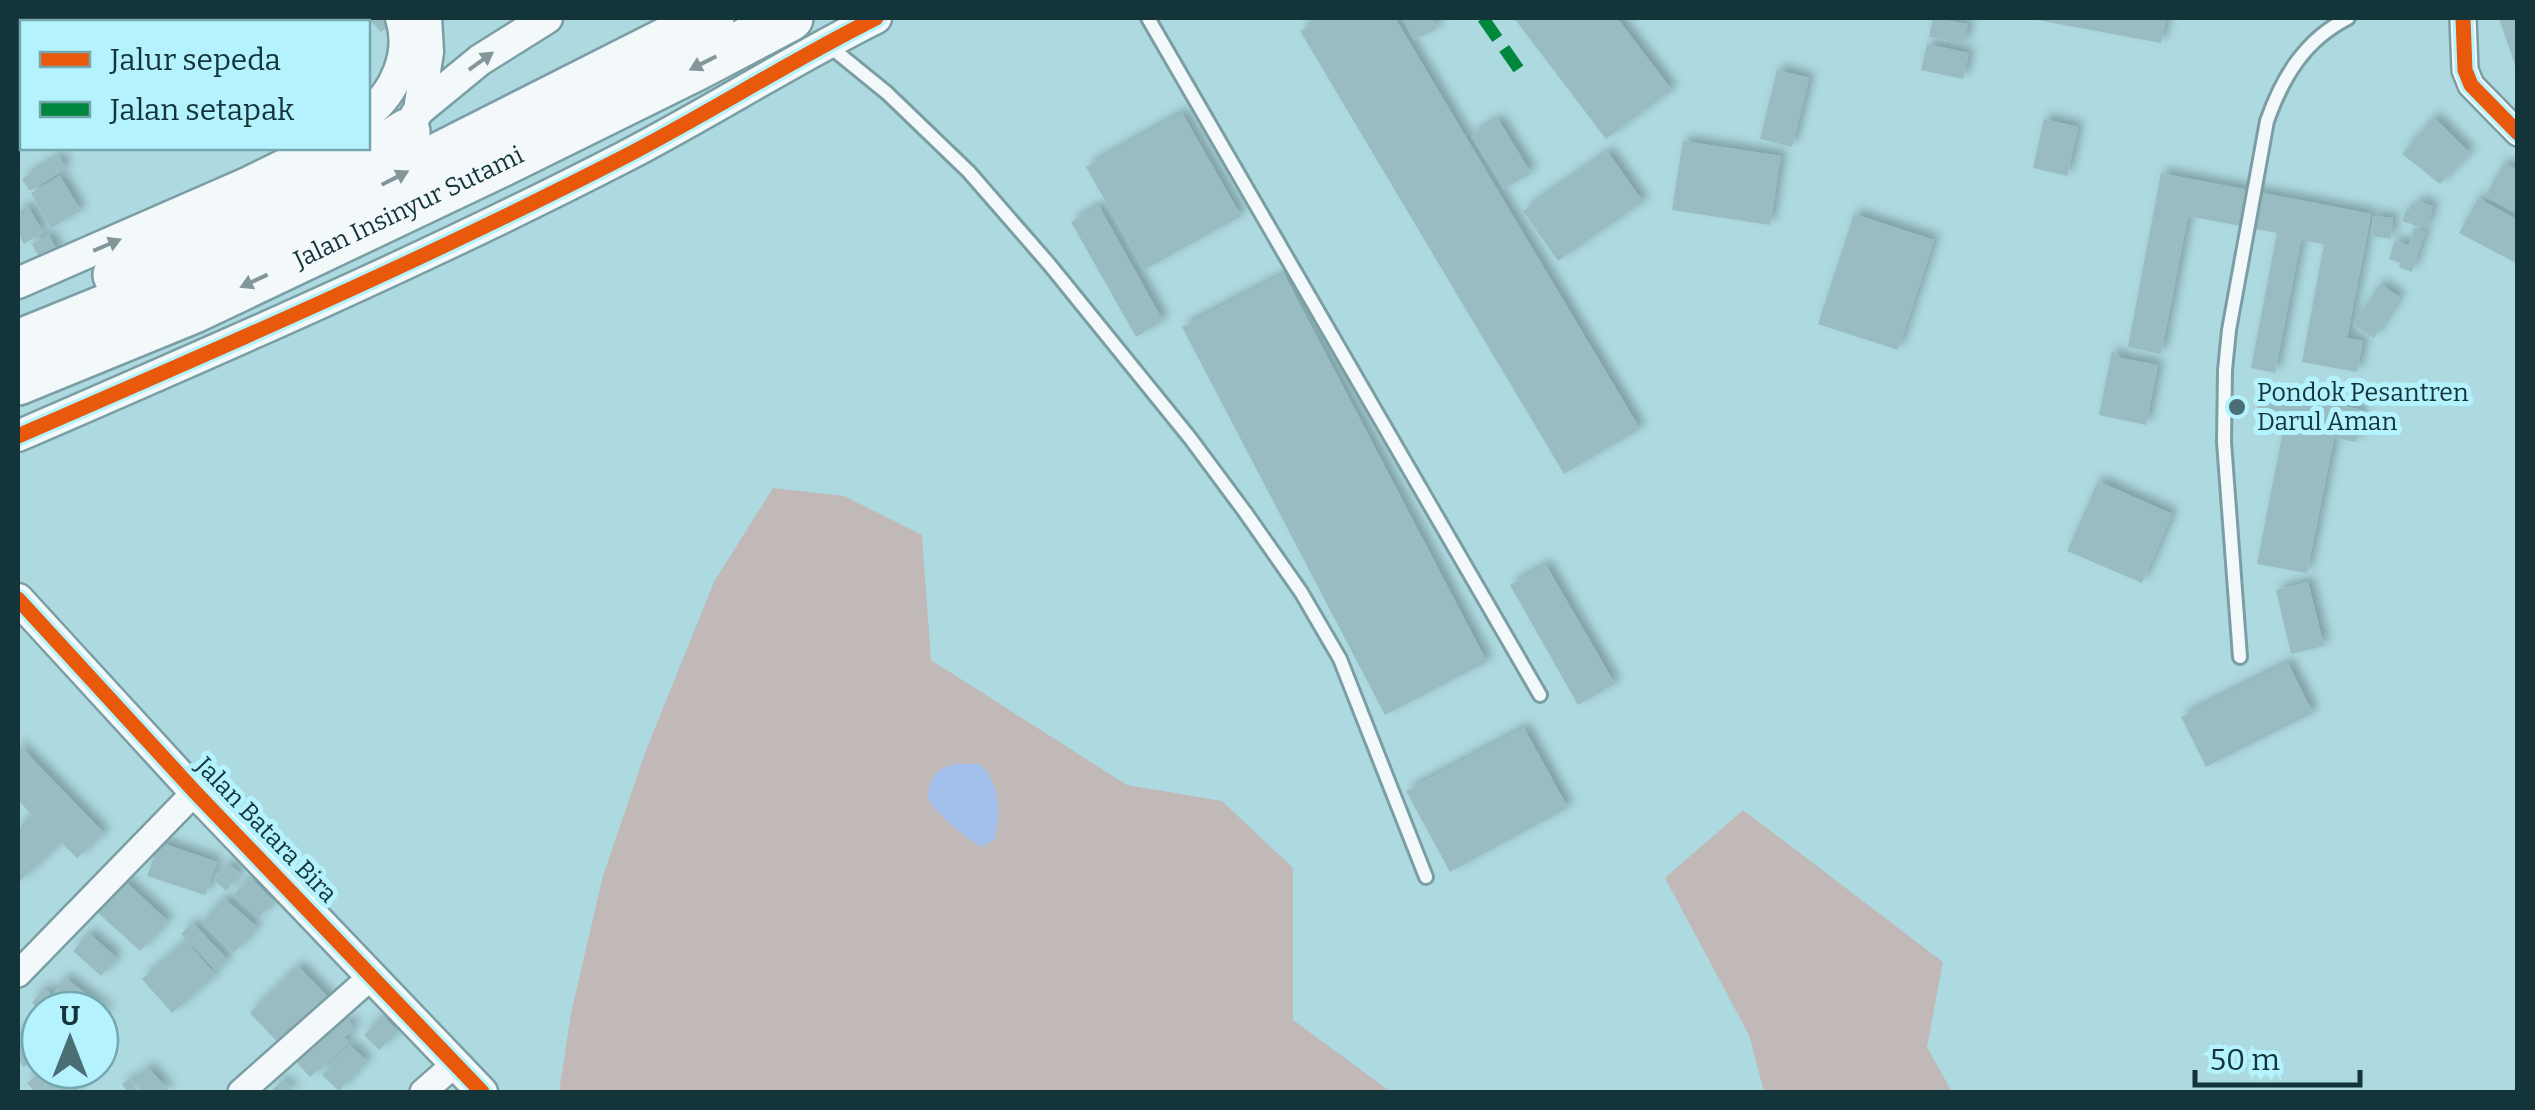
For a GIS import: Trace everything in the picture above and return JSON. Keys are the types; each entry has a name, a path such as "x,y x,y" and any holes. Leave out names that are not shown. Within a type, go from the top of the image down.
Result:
{"highway":[{"name":"Jalan Insinyur Sutami","path":"18,343 196,271 353,199 711,18"},
{"name":"Jalan Insinyur Sutami","path":"18,382 211,301 524,152 790,18"},
{"path":"18,318 104,281 210,227 362,161 398,118"}],"street":[{"path":"398,118 383,101 400,71 405,32 401,18"},
{"path":"398,118 428,52 426,18"},
{"path":"398,118 548,18"},
{"path":"18,436 208,354 523,208 628,155 876,18"},
{"path":"2463,18 2465,70 2470,85 2518,133"},
{"path":"18,283 314,150"},
{"name":"Jalan Batara Bira","path":"19,603 482,1092"},
{"path":"18,974 195,792"},
{"path":"241,1092 372,976"},
{"path":"423,1092 455,1064"}],"lane":[{"path":"1148,18 1540,695"},
{"path":"2240,657 2223,412 2229,330 2268,121 2278,90 2295,62 2336,24 2348,18"},
{"path":"826,43 886,93 969,172 1190,438 1245,512 1301,592 1340,659 1426,878"}],"shaded area":[{"path":"773,488 844,496 922,535 931,660 1127,785 1222,801 1293,868 1293,1020 1391,1092 559,1092 571,1013 603,876 646,750 714,582"},
{"path":"1743,810 1943,962 1927,1047 1952,1092 1764,1092 1749,1035 1665,878"}],"water":[{"path":"955,764 980,764 995,789 995,839 982,847 952,826 927,798 934,775"}],"building":[{"path":"178,18 270,20 181,20"},
{"path":"368,18 398,18 381,32"},
{"path":"1323,18 1395,18 1640,429 1564,474 1300,31"},
{"path":"1432,18 1438,28 1414,40 1403,19"},
{"path":"1514,18 1617,18 1672,90 1606,139"},
{"path":"1933,18 1968,24 1964,44 1929,37"},
{"path":"2033,18 2166,18 2161,43"},
{"path":"2499,18 2518,18 2518,71 2517,71"},
{"path":"1927,44 1969,53 1963,79 1921,70"},
{"path":"1777,70 1809,78 1792,147 1760,139"},
{"path":"1182,113 1241,216 1144,270 1086,167"},
{"path":"2434,117 2470,153 2440,184 2402,154"},
{"path":"1498,119 1531,173 1504,189 1471,136"},
{"path":"2044,119 2078,127 2067,176 2033,168"},
{"path":"1683,141 1781,156 1770,225 1672,210"},
{"path":"1608,152 1643,202 1558,261 1523,211"},
{"path":"59,156 66,168 30,191 22,179"},
{"path":"2504,163 2518,170 2518,214 2485,196"},
{"path":"2161,173 2371,214 2347,338 2363,341 2357,372 2302,362 2324,244 2301,240 2275,373 2251,368 2277,233 2188,216 2161,354 2128,347"},
{"path":"60,176 81,211 51,228 31,193"},
{"path":"2478,198 2518,220 2518,264 2459,233"},
{"path":"2417,201 2433,206 2426,229 2402,221 2406,209 2413,211"},
{"path":"28,206 43,232 24,244 18,233 18,212"},
{"path":"1099,206 1163,321 1136,337 1071,222"},
{"path":"1854,214 1934,240 1898,350 1818,324"},
{"path":"2373,216 2393,218 2391,239 2371,236"},
{"path":"2414,228 2425,232 2412,272 2389,259 2395,241 2409,245"},
{"path":"49,235 59,254 42,263 32,244"},
{"path":"1284,274 1487,662 1385,715 1182,327"},
{"path":"2380,284 2400,297 2374,338 2353,325"},
{"path":"2112,351 2121,358 2158,365 2146,425 2099,415"},
{"path":"2260,394 2291,400 2291,395 2362,410 2356,442 2334,438 2307,573 2257,564 2283,431 2255,426"},
{"path":"2098,481 2172,514 2142,583 2067,551"},
{"path":"1546,565 1615,684 1578,705 1510,585"},
{"path":"2308,582 2324,646 2291,654 2276,590"},
{"path":"2288,663 2313,713 2206,767 2181,717"},
{"path":"1524,728 1568,808 1450,872 1406,791"},
{"path":"18,744 104,833 77,858 61,842 18,883 18,829 32,815 18,800"},
{"path":"159,842 217,862 205,895 147,876"},
{"path":"228,864 240,873 226,891 214,880"},
{"path":"251,878 274,902 258,918 234,894"},
{"path":"124,880 168,921 140,951 96,911"},
{"path":"224,898 257,927 234,953 201,923"},
{"path":"193,923 228,960 216,971 181,934"},
{"path":"89,933 117,958 101,976 73,951"},
{"path":"186,941 216,975 172,1013 142,979"},
{"path":"298,966 335,1004 286,1051 250,1013"},
{"path":"65,978 81,990 56,990"},
{"path":"383,1016 398,1031 379,1050 364,1035"},
{"path":"348,1020 355,1029 344,1037 349,1042 310,1077 293,1058 332,1023 336,1028"},
{"path":"350,1045 367,1061 339,1091 322,1075"},
{"path":"148,1067 170,1092 142,1092 133,1082"},
{"path":"129,1079 139,1092 128,1092 122,1084"},
{"path":"283,1080 295,1092 270,1092"},
{"path":"33,1090 80,1092 35,1092"}],"marked path":[{"path":"1483,18 1520,71"}],"cycle path":[{"path":"18,436 323,302 549,195 876,18"},
{"path":"2463,18 2465,70 2471,85 2518,133"},
{"path":"18,599 195,792 482,1092"}],"place":[{"name":"Pondok Pesantren Darul Aman","path":"2237,407"}]}
